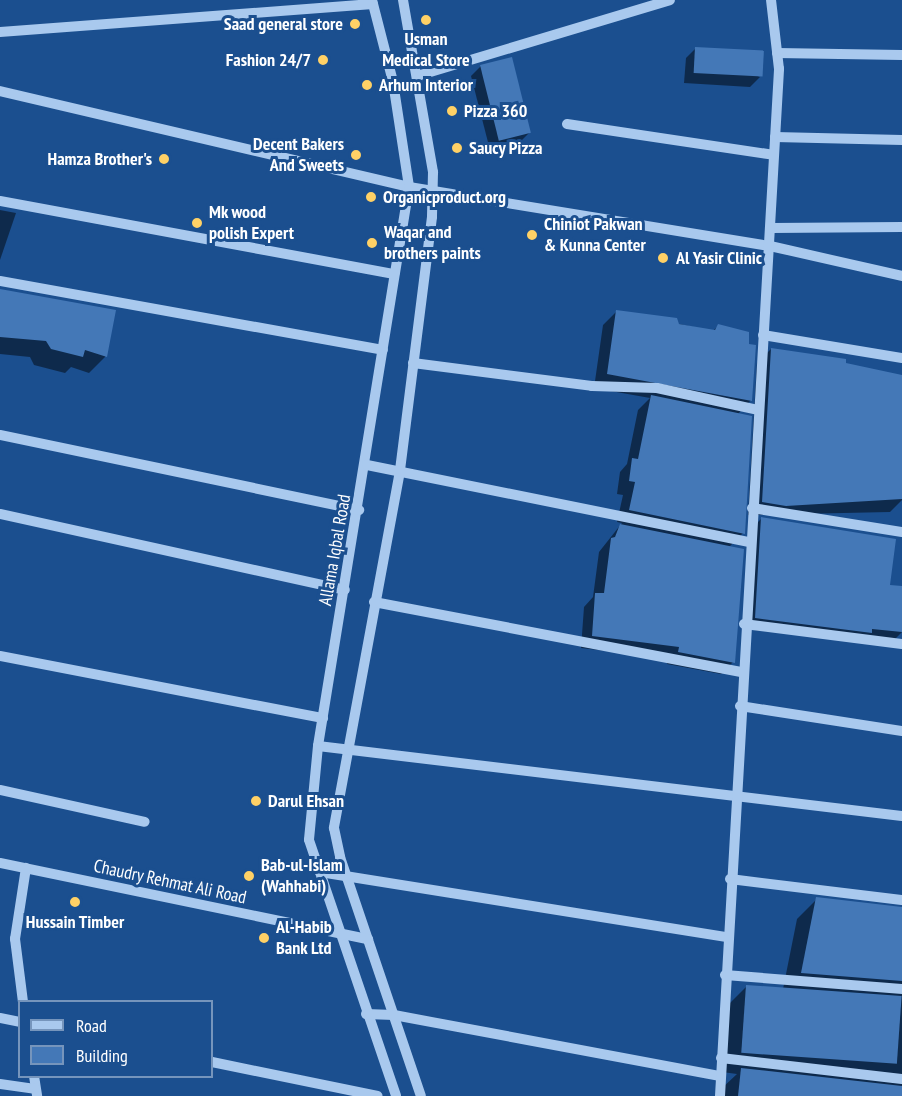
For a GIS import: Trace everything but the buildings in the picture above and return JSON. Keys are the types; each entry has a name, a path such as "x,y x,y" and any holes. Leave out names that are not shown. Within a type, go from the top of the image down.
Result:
{"street":[{"path":"403,0 417,75 434,192 400,471 334,828 347,876 421,1096"},
{"path":"417,75 670,0"},
{"path":"720,1096 744,624 771,228 777,53 771,0"},
{"path":"0,32 373,2"},
{"name":"Allama Iqbal Road","path":"373,2 393,82 409,188 394,274 367,465 318,746 309,840 366,1014 396,1096"},
{"path":"777,53 902,54"},
{"path":"0,91 409,188 770,246 902,276"},
{"path":"567,124 774,155"},
{"path":"775,137 902,140"},
{"path":"0,201 394,274"},
{"path":"771,228 902,227"},
{"path":"0,281 383,350"},
{"path":"763,335 902,358"},
{"path":"413,363 592,386 657,388 758,410"},
{"path":"0,435 359,510"},
{"path":"367,465 749,542"},
{"path":"752,508 902,532"},
{"path":"0,514 345,590"},
{"path":"374,602 742,672"},
{"path":"744,624 902,644"},
{"path":"0,657 323,718"},
{"path":"740,706 902,731"},
{"path":"318,746 735,798 902,816"},
{"path":"0,790 145,822"},
{"name":"Chaudry Rehmat Ali Road","path":"0,862 341,936 368,939"},
{"path":"24,1000 15,939 26,868"},
{"path":"320,872 727,937"},
{"path":"730,879 902,900"},
{"path":"725,975 902,989"},
{"path":"366,1014 394,1015 720,1076"},
{"path":"0,1018 18,1022"},
{"path":"721,1058 902,1079"},
{"path":"213,1062 378,1096"},
{"path":"0,1084 36,1093 34,1078"}],"place":[{"name":"Usman Medical Store","path":"426,20"},
{"name":"Saad general store","path":"355,24"},
{"name":"Fashion 24/7","path":"323,60"},
{"name":"Arhum Interior","path":"367,85"},
{"name":"Pizza 360","path":"452,111"},
{"name":"Saucy Pizza","path":"457,148"},
{"name":"Decent Bakers And Sweets","path":"356,155"},
{"name":"Hamza Brother's","path":"164,159"},
{"name":"Organicproduct.org","path":"371,197"},
{"name":"Mk wood polish Expert","path":"197,223"},
{"name":"Chiniot Pakwan & Kunna Center","path":"532,235"},
{"name":"Waqar and brothers paints","path":"372,243"},
{"name":"Al Yasir Clinic","path":"663,258"},
{"name":"Darul Ehsan","path":"256,801"},
{"name":"Bab-ul-Islam (Wahhabi)","path":"249,876"},
{"name":"Hussain Timber","path":"75,902"},
{"name":"Al-Habib Bank Ltd","path":"264,938"}]}
